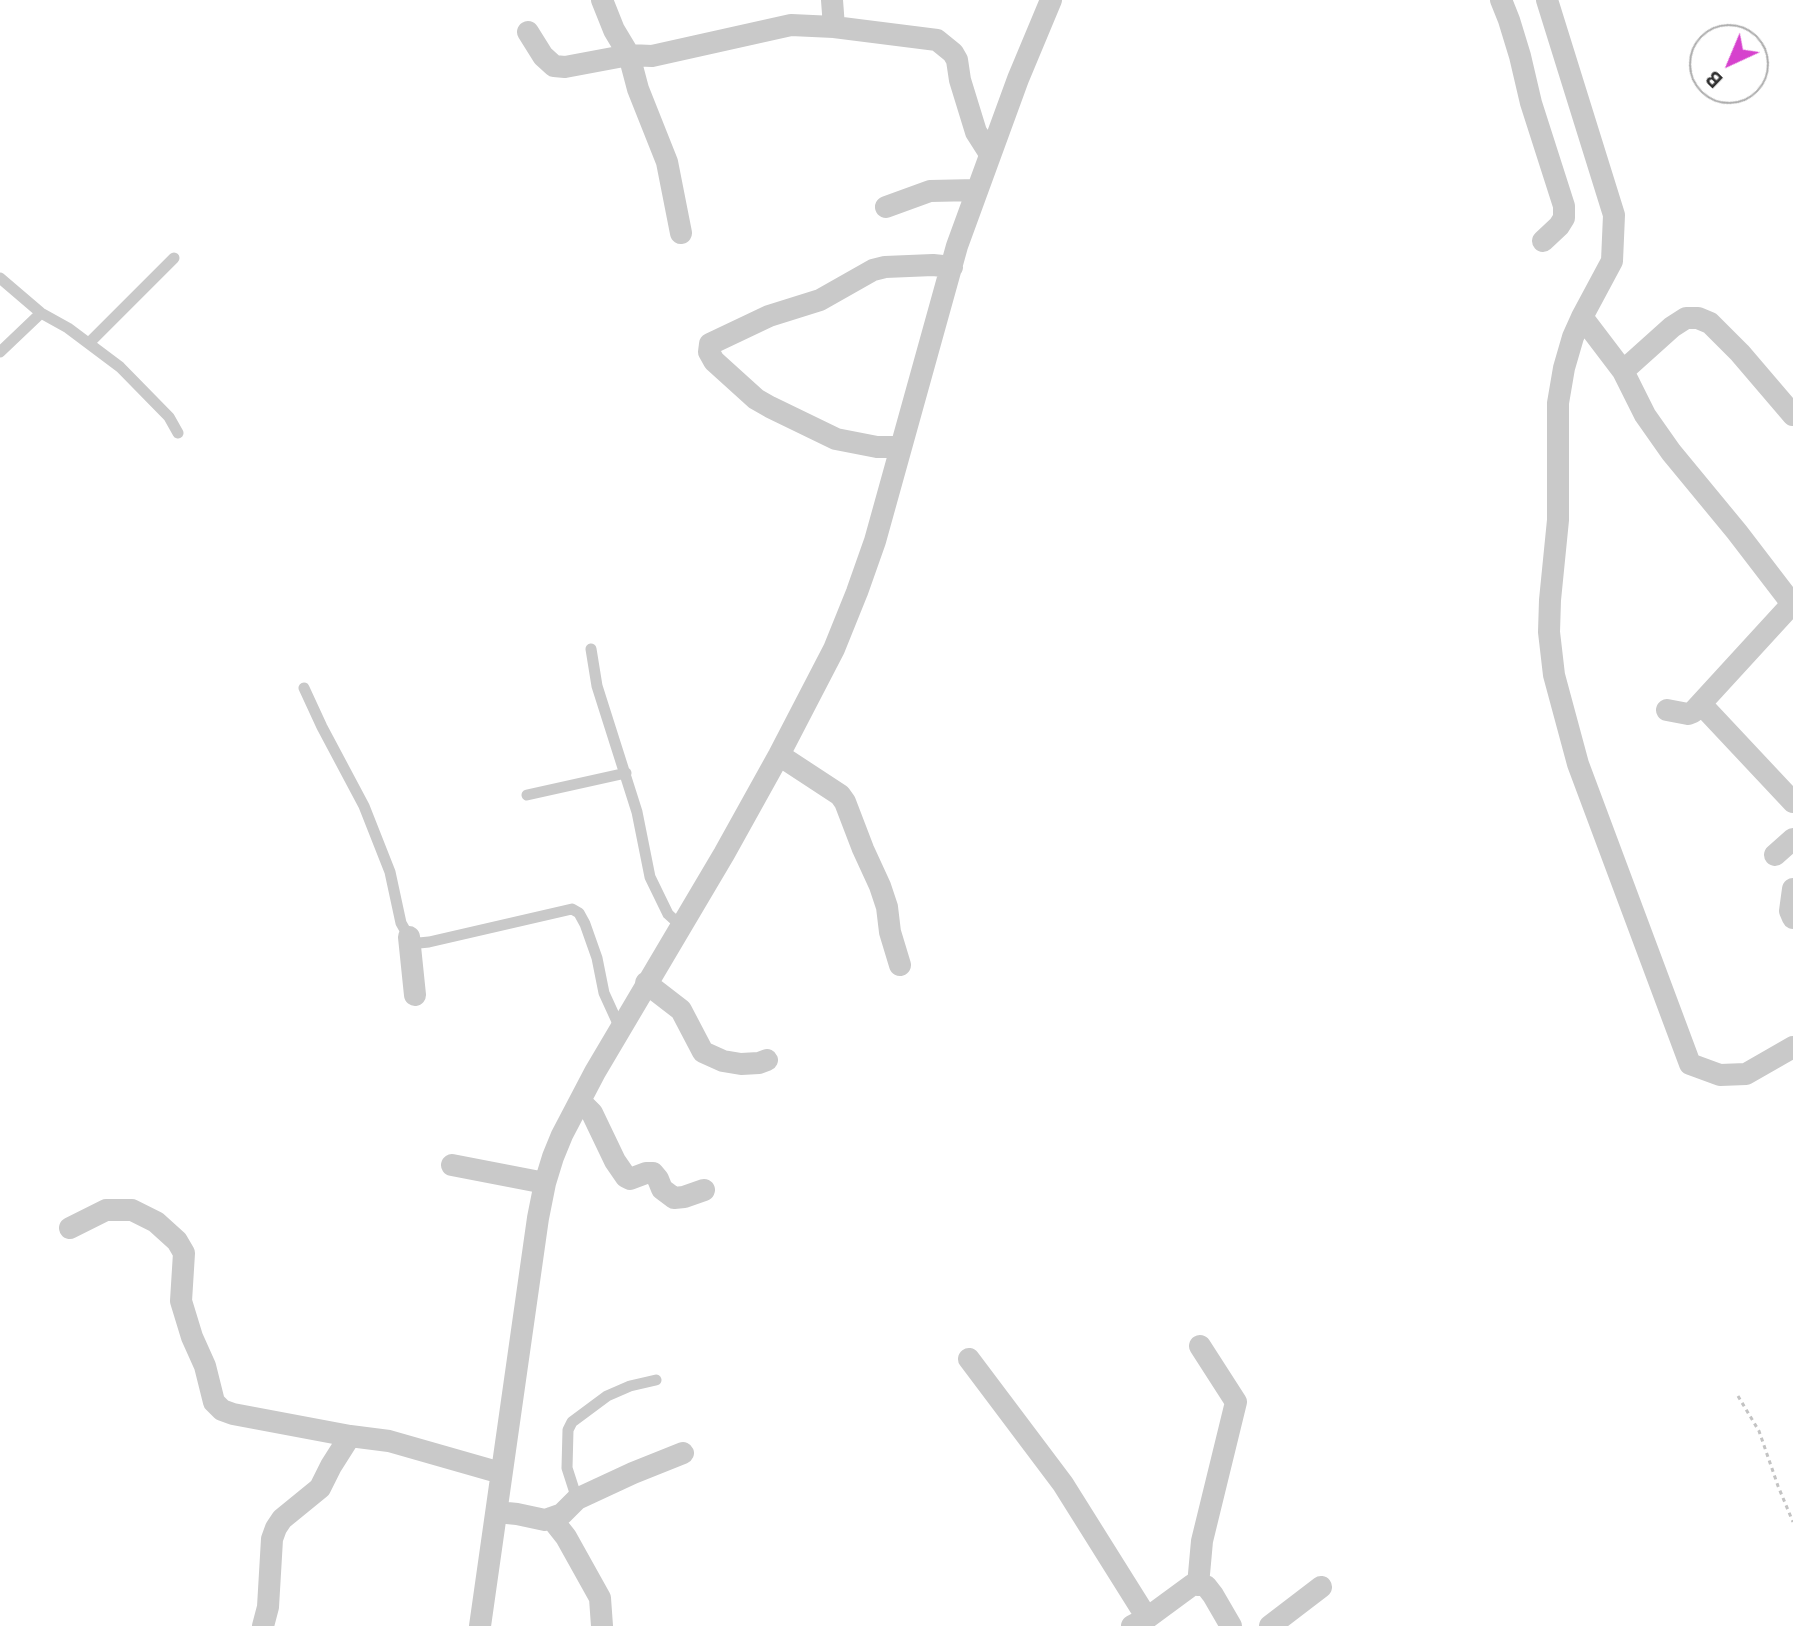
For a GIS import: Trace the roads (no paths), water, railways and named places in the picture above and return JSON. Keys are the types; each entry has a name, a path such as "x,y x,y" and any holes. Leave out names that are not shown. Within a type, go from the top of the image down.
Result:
{"street":[{"path":"602,0 614,30 629,55 638,89 667,162 681,233"},
{"path":"832,0 834,27"},
{"path":"480,1626 545,1183 562,1135 580,1101 646,983 724,854 834,649 875,541 957,246 1051,0"},
{"path":"1501,0 1564,206 1564,218 1543,241"},
{"path":"1547,0 1614,215 1612,261 1573,337 1558,403 1558,520 1549,632 1554,675 1578,764 1690,1064 1720,1075 1746,1074 1793,1047"},
{"path":"528,32 543,56 554,66 565,67 629,55 652,56 791,25 834,27 937,40 957,60 976,132 990,154"},
{"path":"886,207 930,191 977,190"},
{"path":"900,447 877,447 836,439 770,407 756,399 714,361 709,352 710,344 769,316 820,300 873,270 933,265 952,267"},
{"path":"1582,317 1623,371 1645,415 1671,452 1792,604 1691,713 1667,710"},
{"path":"1623,371 1672,327 1686,318 1698,318 1710,323 1740,353 1793,415"},
{"path":"1701,704 1793,802"},
{"path":"779,755 840,795 845,802 880,886 900,965"},
{"path":"1775,855 1793,839"},
{"path":"1793,889 1790,911 1793,918"},
{"path":"409,937 415,995"},
{"path":"646,983 681,1010 703,1052 723,1061 741,1064 767,1060"},
{"path":"580,1101 592,1113 626,1177 630,1179 653,1173 662,1189 674,1198 704,1190"},
{"path":"452,1165 545,1183"},
{"path":"70,1228 106,1210 132,1210 156,1222 177,1241 184,1253 181,1301 205,1366 214,1402 222,1410 389,1441 501,1473"},
{"path":"1198,1585 1202,1541 1236,1402 1200,1346"},
{"path":"969,1359 1063,1484 1140,1622 1192,1585 1198,1585 1206,1586 1231,1626"},
{"path":"263,1626 268,1607 272,1539 276,1528 282,1519 320,1488 350,1436"},
{"path":"497,1512 545,1520 562,1514 577,1499 683,1453"},
{"path":"551,1518 566,1537 600,1598 602,1626"},
{"path":"1270,1626 1321,1587"}],"lane":[{"path":"89,343 174,258"},
{"path":"0,278 41,313 68,328 120,367 169,417 178,433"},
{"path":"0,352 41,313"},
{"path":"591,649 597,686 637,812 650,877 668,914 680,925"},
{"path":"304,688 364,806 390,872 401,923 409,937 419,943 429,942 572,909 579,913 585,924 597,958 604,993 620,1028"},
{"path":"527,795 626,773"},
{"path":"577,1499 567,1468 568,1430 572,1422 607,1396 656,1380"}]}
